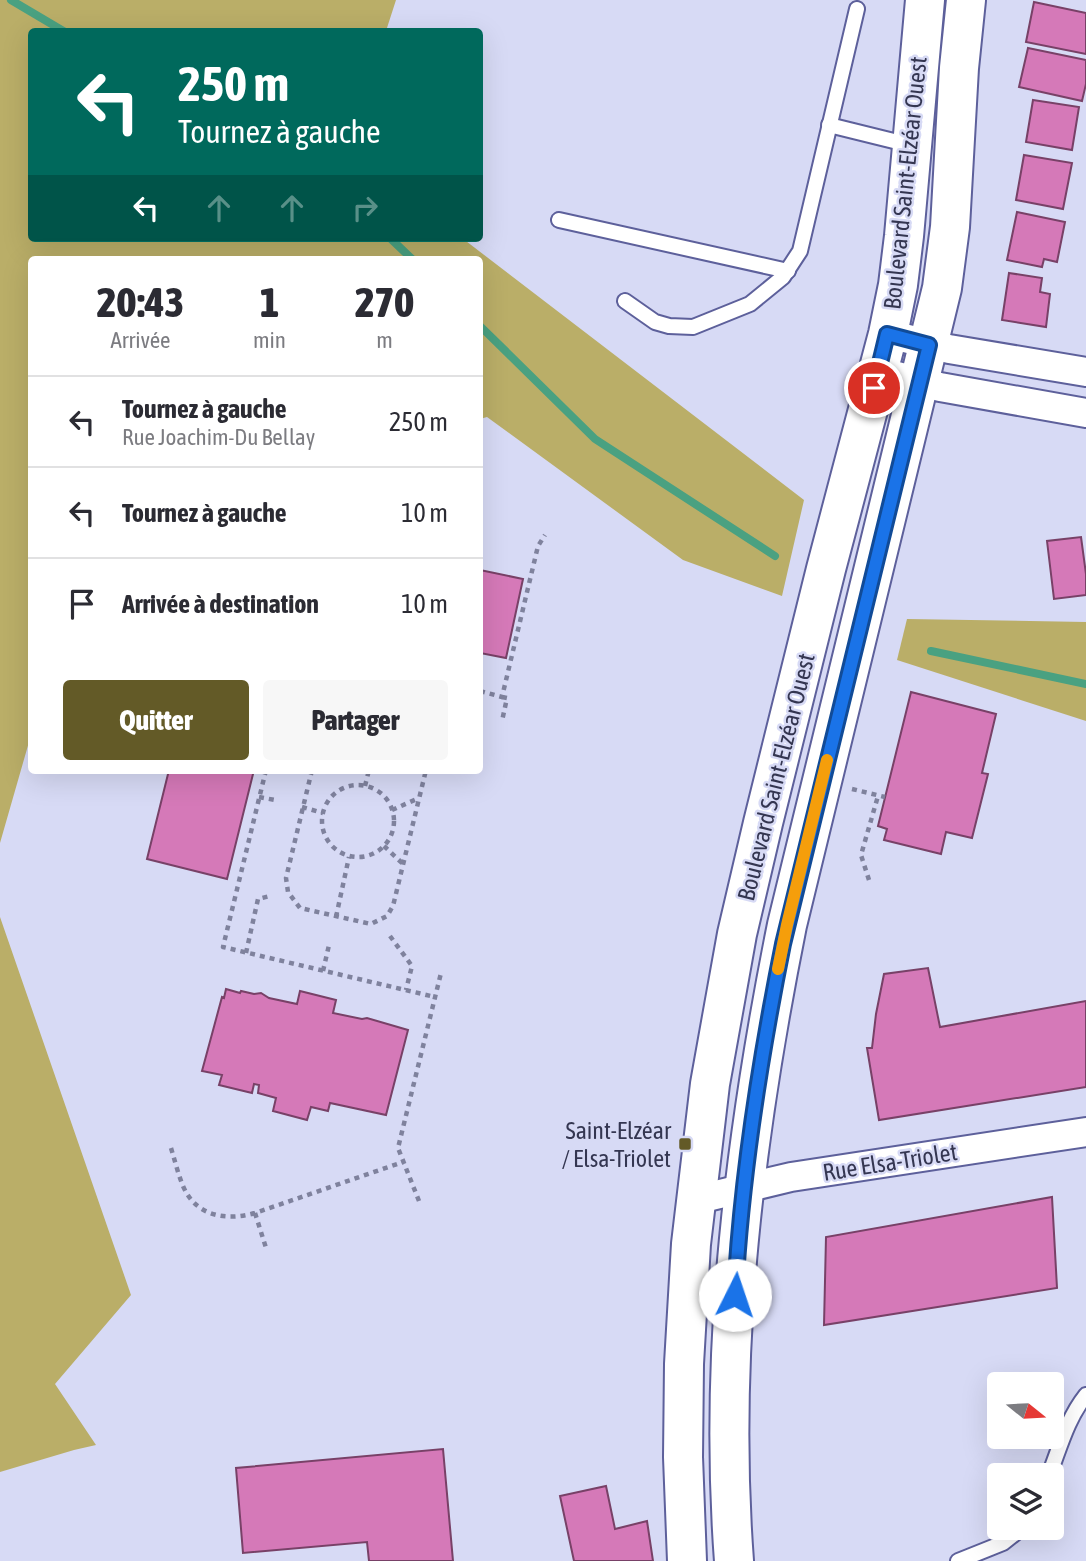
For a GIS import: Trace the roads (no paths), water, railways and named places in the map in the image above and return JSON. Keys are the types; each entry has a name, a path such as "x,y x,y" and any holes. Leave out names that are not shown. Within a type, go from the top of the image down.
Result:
{"street":[{"name":"Boulevard Saint-Elzéar Ouest","path":"687,1561 683,1457 684,1364 690,1258 695,1200 719,1031 737,934 900,275 925,0"},
{"name":"Boulevard Saint-Elzéar Ouest","path":"734,1561 729,1459 736,1278 744,1188 765,1039 787,925 942,288 949,237 959,68 967,0"},
{"path":"887,334 929,345 1086,372"},
{"path":"878,371 984,396 1086,413"},
{"name":"Rue Elsa-Triolet","path":"695,1200 791,1177 1086,1132"}],"lane":[{"path":"625,301 655,322 669,326 693,327 750,304 788,271 800,251 857,9"},
{"path":"830,125 912,145"},
{"path":"559,220 788,271"},
{"path":"1053,1463 1061,1439 1086,1395"},
{"path":"958,1561 1008,1540"}],"waterway":[{"path":"11,0 58,28"},
{"path":"394,242 409,256"},
{"path":"483,329 595,439 775,556"},
{"path":"931,651 1086,684"}],"place":[{"name":"Saint-Elzéar / Elsa-Triolet","path":"685,1144"}]}
